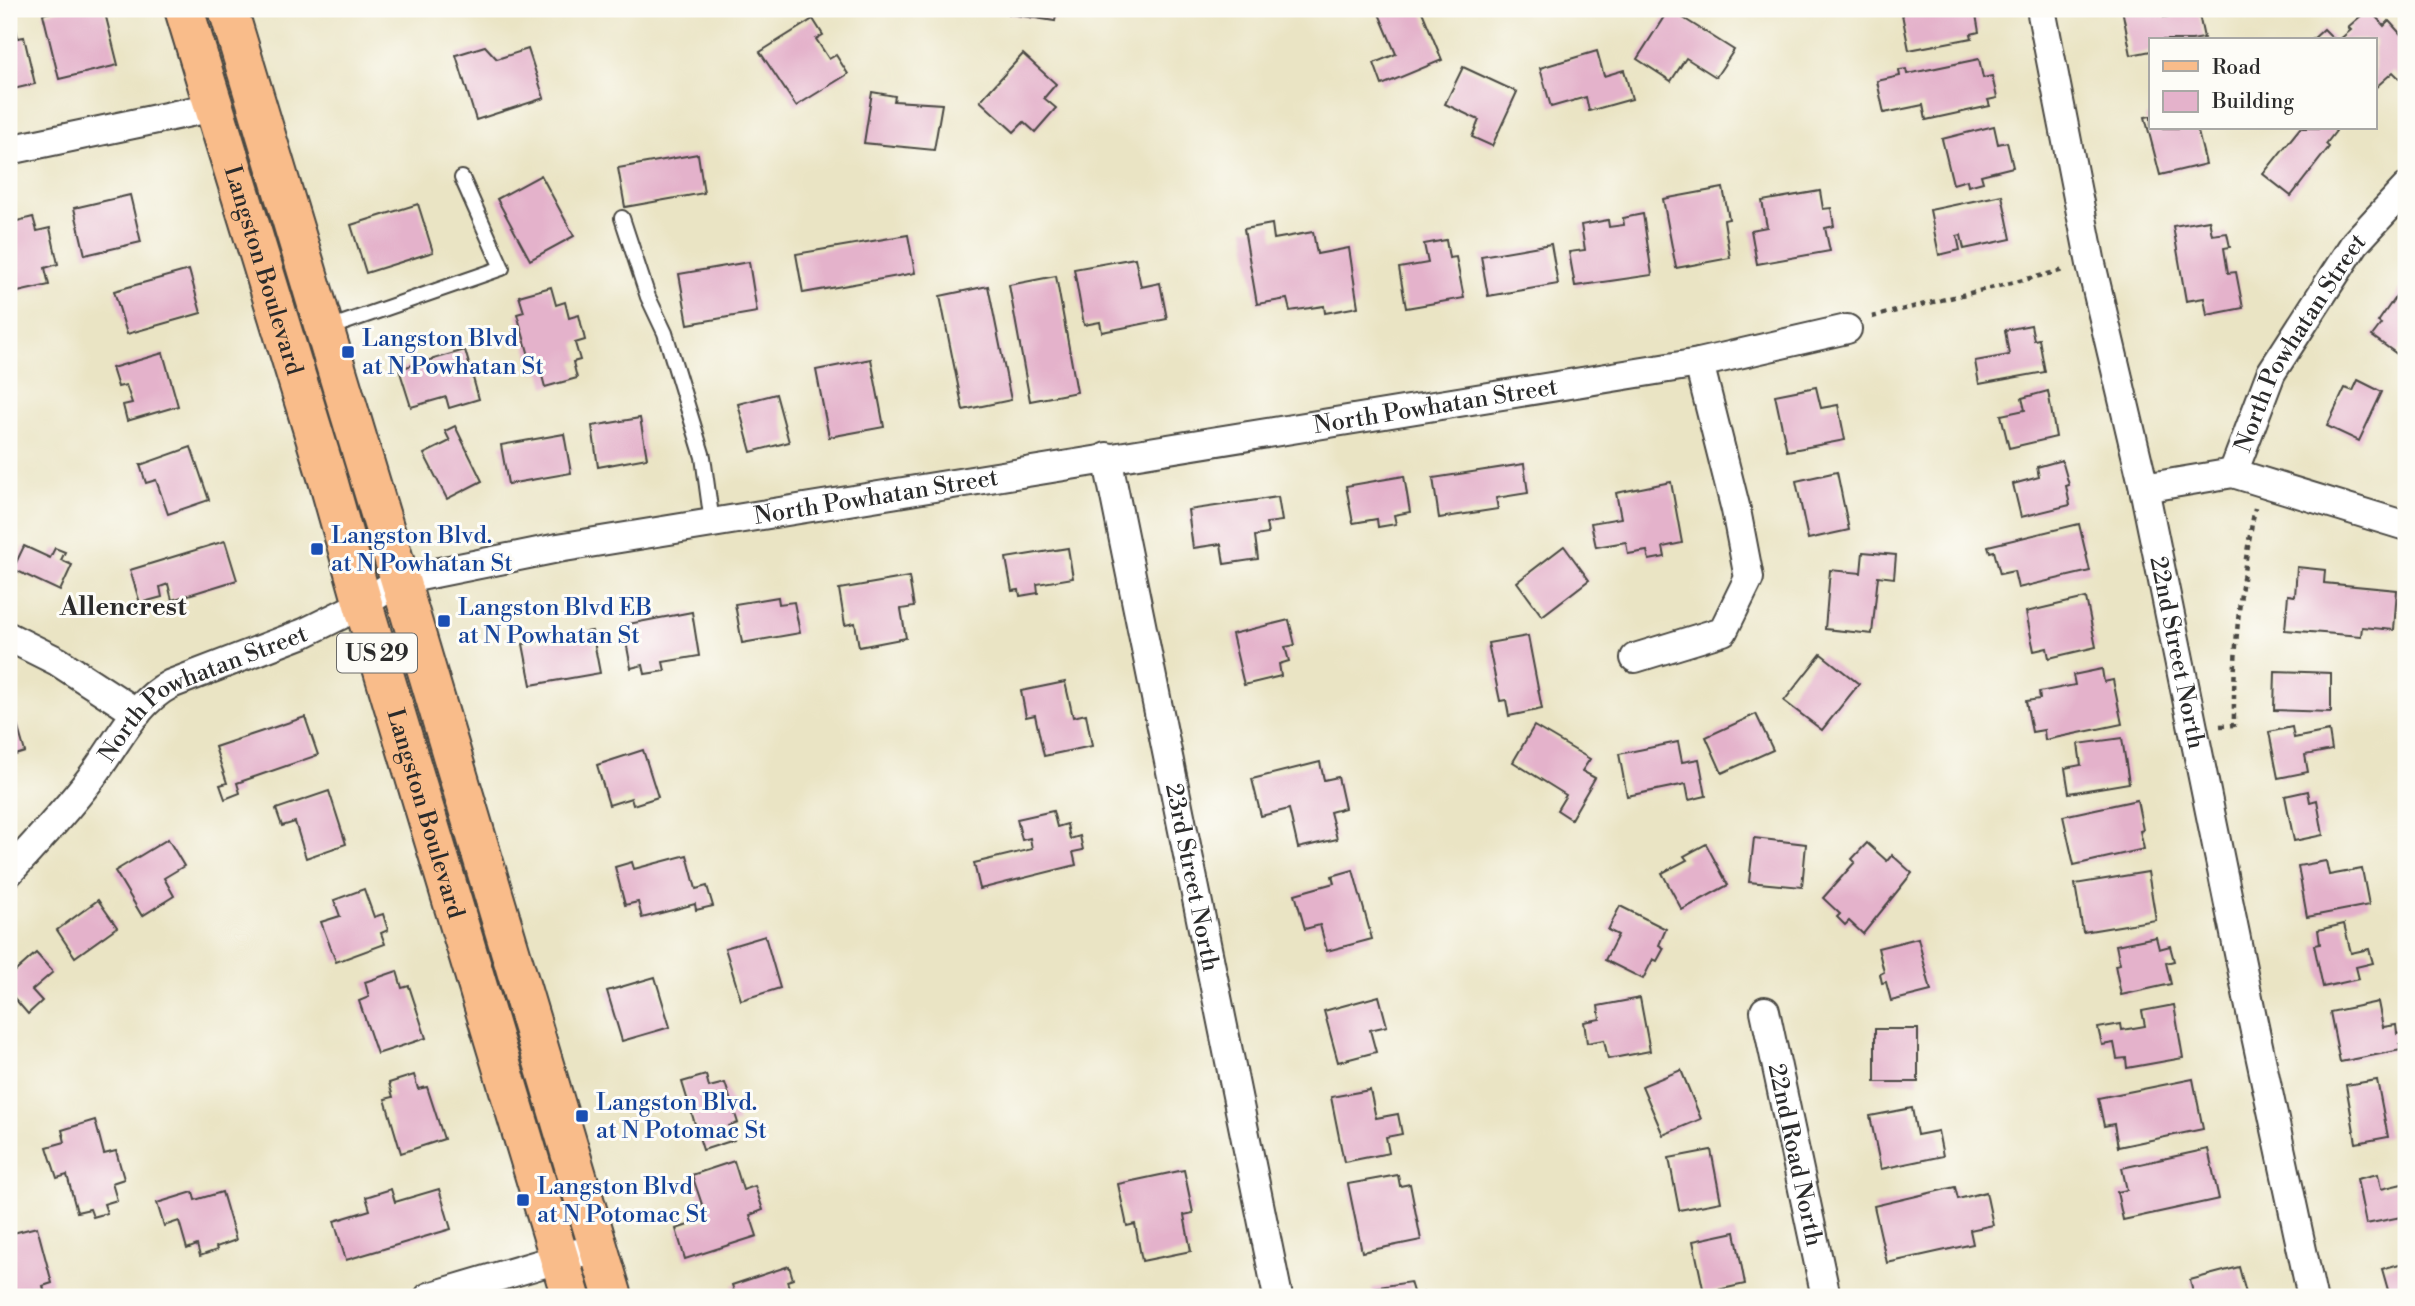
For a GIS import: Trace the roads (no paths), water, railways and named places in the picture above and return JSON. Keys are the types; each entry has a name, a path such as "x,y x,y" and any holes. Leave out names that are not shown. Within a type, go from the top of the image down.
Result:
{"main road":[{"name":"Langston Boulevard","path":"184,9 328,480 571,1297"},
{"name":"Langston Boulevard","path":"228,9 613,1297"}],"street":[{"name":"22nd Street North","path":"2040,9 2091,264 2144,488 2312,1297"},
{"path":"9,150 214,107"},
{"name":"North Powhatan Street","path":"2234,474 2271,373 2355,243 2406,188"},
{"name":"North Powhatan Street","path":"9,872 86,785 137,713 156,693 172,684 304,634 363,604 400,580 558,548 1699,363 1847,328"},
{"path":"1635,657 1723,632 1749,578 1736,510 1699,363"},
{"name":"23rd Street North","path":"1107,457 1278,1297"},
{"path":"2144,488 2234,474 2406,526"},
{"path":"9,637 57,661 137,713"},
{"name":"22nd Road North","path":"1765,1011 1826,1297"},
{"path":"429,1297 598,1247"}],"lane":[{"path":"324,329 502,268 462,178"},
{"path":"622,218 648,297 669,345 696,431 703,457 712,523"}],"place":[{"name":"Langston Blvd at N Powhatan St","path":"348,352"},
{"name":"Langston Blvd. at N Powhatan St","path":"317,549"},
{"name":"Langston Blvd EB at N Powhatan St","path":"444,621"},
{"name":"Langston Blvd. at N Potomac St","path":"582,1116"},
{"name":"Langston Blvd at N Potomac St","path":"523,1200"}],"district":[{"name":"Allencrest","path":"123,606"}]}
